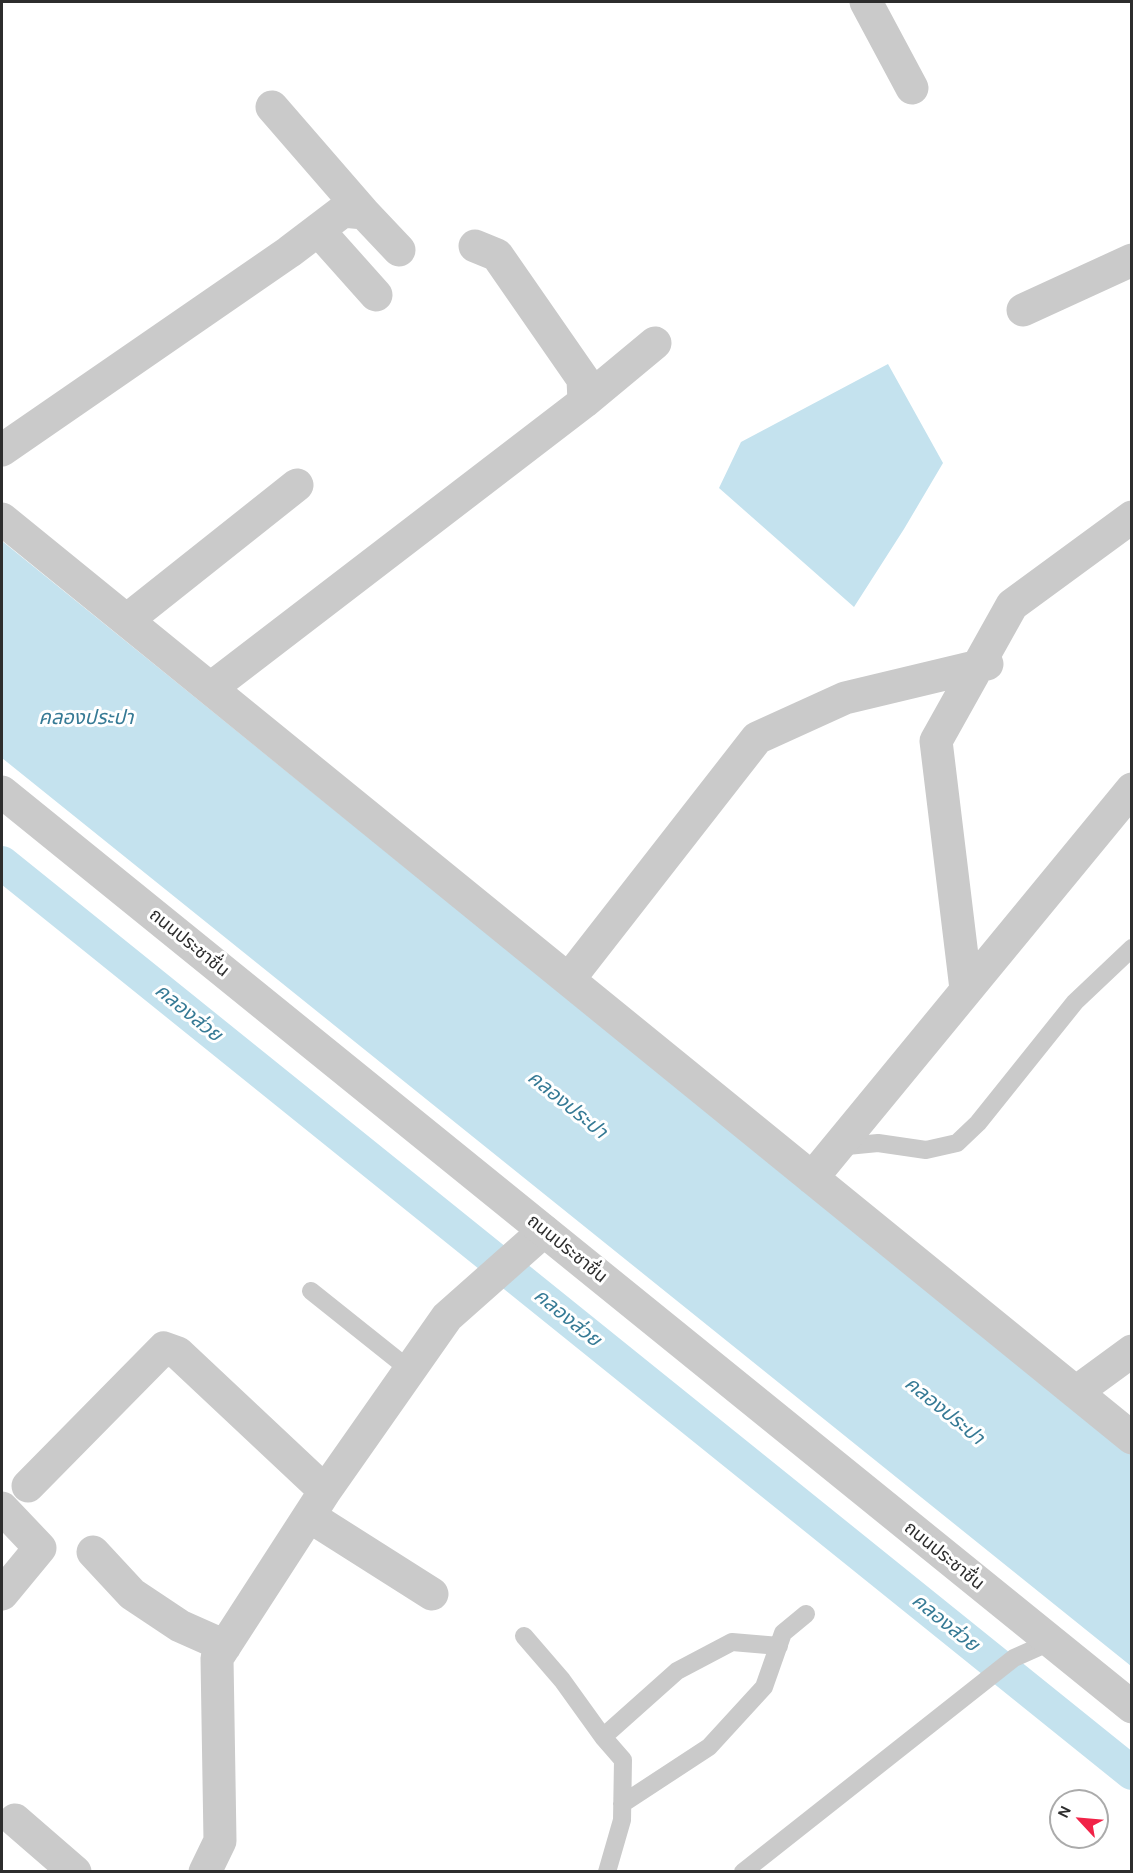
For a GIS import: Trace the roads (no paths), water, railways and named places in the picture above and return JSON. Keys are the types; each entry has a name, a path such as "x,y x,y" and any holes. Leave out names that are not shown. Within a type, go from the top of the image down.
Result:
{"street":[{"path":"866,2 912,88"},
{"path":"272,106 399,250"},
{"path":"2,450 343,211 364,213"},
{"path":"318,230 376,295"},
{"path":"475,246 497,255 583,379 584,402"},
{"path":"1023,310 1131,260"},
{"path":"211,688 584,402 656,343"},
{"path":"127,620 297,485"},
{"path":"966,989 936,741 982,666 1012,605 1131,517"},
{"path":"2,519 1131,1438"},
{"path":"569,980 757,738 845,698 982,666"},
{"path":"812,1178 1131,789"},
{"name":"ถนนประชาชื่น","path":"2,792 1131,1707"},
{"path":"205,1872 220,1841 217,1658 317,1504 447,1317 544,1231"},
{"path":"28,1486 164,1348 178,1353 317,1504 432,1594"},
{"path":"1076,1392 1131,1350"},
{"path":"2,1508 40,1548 2,1594"},
{"path":"93,1552 132,1594 180,1626 225,1646"},
{"path":"15,1820 75,1872"}],"lane":[{"path":"837,1147 878,1143 926,1150 957,1143 978,1123 1075,1002 1131,948"},
{"path":"311,1291 410,1370"},
{"path":"622,1804 709,1748 764,1687 783,1633 806,1614"},
{"path":"524,1636 562,1680 623,1761 622,1820 608,1872"},
{"path":"603,1737 677,1671 732,1642 779,1646"},
{"path":"743,1872 1014,1659 1050,1642"}],"water":[{"path":"888,364 943,463 854,607 719,488 741,442"},
{"name":"คลองประปา","path":"2,541 1131,1455 1131,1666 2,758"}],"waterway":[{"name":"คลองส่วย","path":"2,863 1132,1773"}]}
